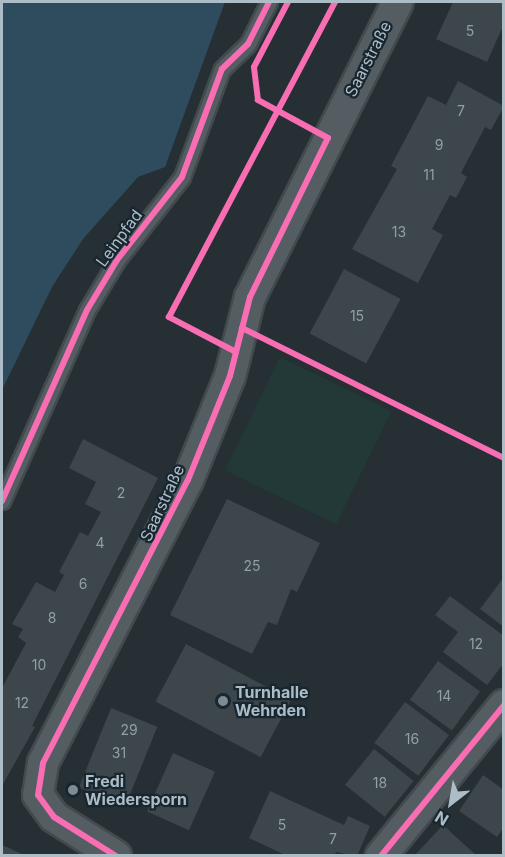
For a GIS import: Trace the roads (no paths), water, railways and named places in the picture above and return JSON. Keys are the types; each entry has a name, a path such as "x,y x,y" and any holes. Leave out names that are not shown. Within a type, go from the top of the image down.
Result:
{"street":[{"name":"Saarstraße","path":"105,853 54,817 38,795 43,763 188,480 230,376 250,297 398,2"},
{"path":"381,855 504,705"}],"lane":[{"name":"Leinpfad","path":"2,501 87,310 117,260 182,177 222,69 248,44 269,2"}],"water":[{"path":"2,2 225,2 165,167 138,177 83,239 52,287 2,390"}],"place":[{"name":"Turnhalle Wehrden","path":"223,701"},
{"name":"Fredi Wiedersporn","path":"73,790"}]}
